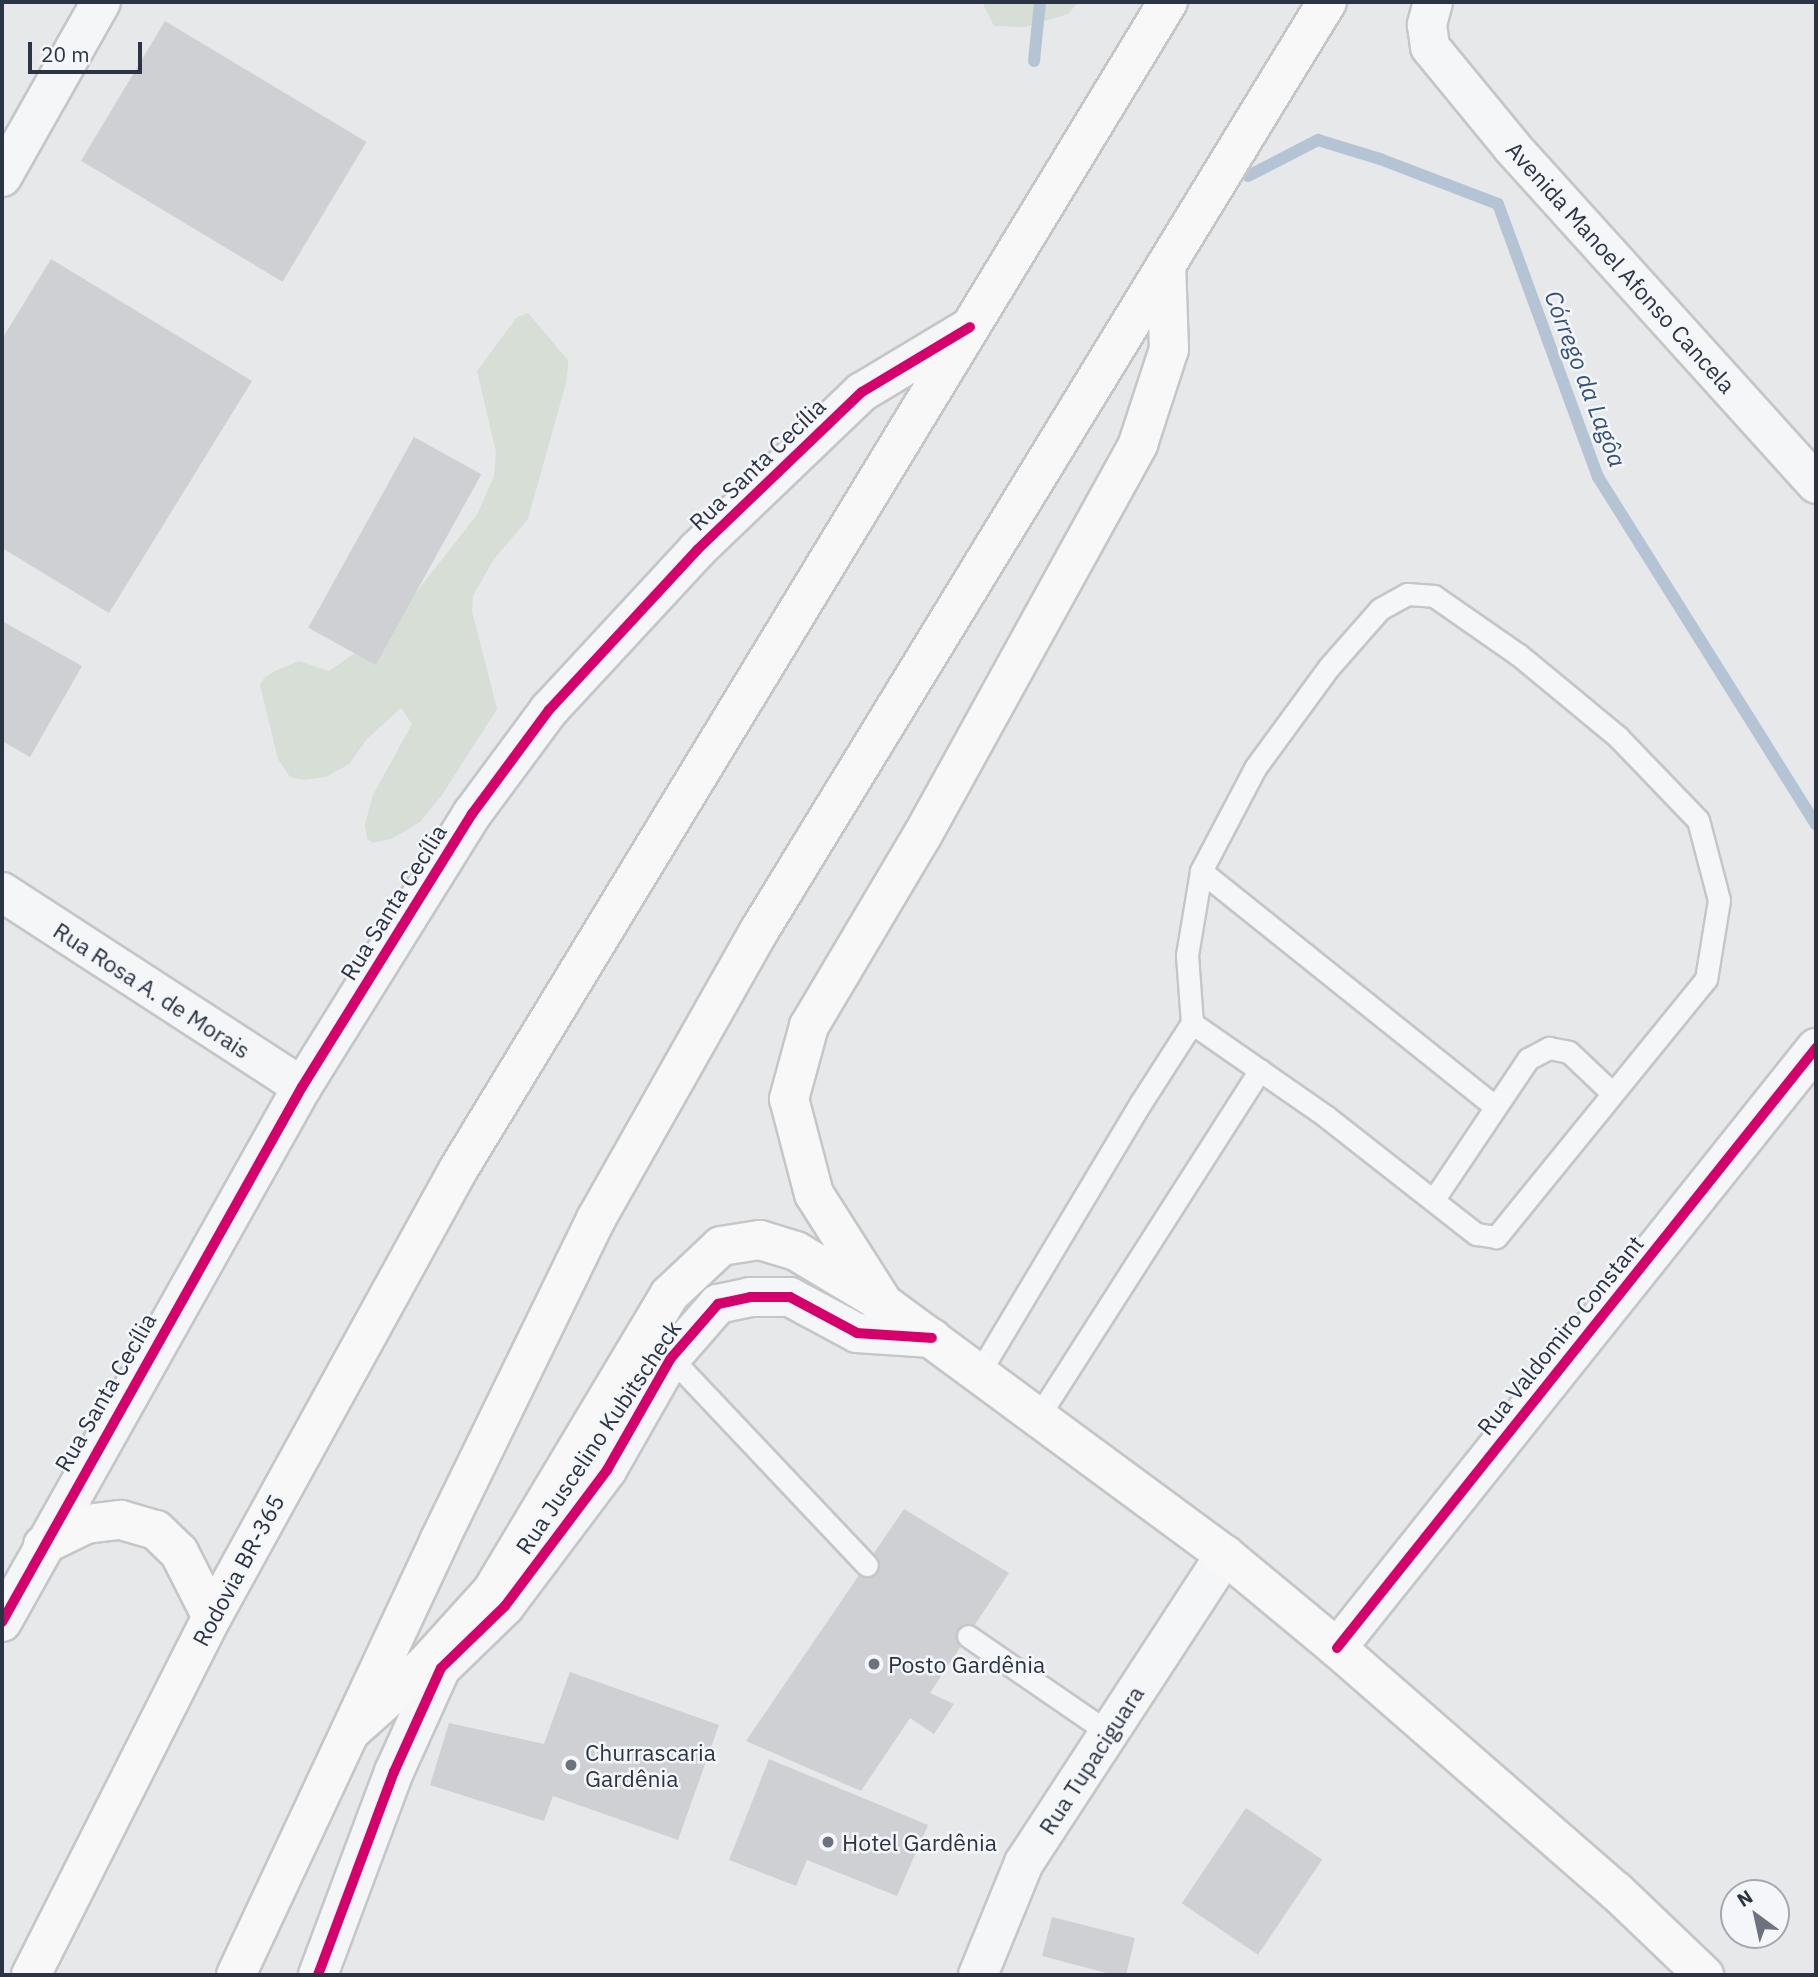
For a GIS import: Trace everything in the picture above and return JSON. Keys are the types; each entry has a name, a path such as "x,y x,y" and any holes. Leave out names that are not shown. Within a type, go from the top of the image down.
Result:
{"main road":[{"name":"Rodovia BR-365","path":"30,1975 212,1617 458,1170 1168,2"},
{"path":"236,1975 349,1732 596,1219 760,931 1327,2"},
{"path":"883,1303 814,1194 789,1099 792,1087 809,1026 922,836 1138,444 1169,349 1166,265"},
{"path":"349,1732 426,1664 492,1591 661,1305 722,1246 760,1240 796,1251 883,1303 1225,1555 1337,1648 1616,1891 1704,1975"},
{"path":"43,1545 86,1524 121,1520 156,1530 179,1552 212,1617"}],"street":[{"path":"2,177 101,2"},
{"name":"Avenida Manoel Afonso Cancela","path":"1433,2 1427,25 1430,47 1512,147 1816,484"},
{"name":"Rua Santa Cecília","path":"2,1622 302,1087 472,814 549,710 697,551 862,392 970,327"},
{"name":"Rua Rosa A. de Morais","path":"2,892 302,1087"},
{"name":"Rua Valdomiro Constant","path":"1337,1648 1816,1048"},
{"name":"Rua Juscelino Kubitscheck","path":"318,1975 394,1772 441,1668 505,1606 607,1470 671,1358 718,1304 750,1297 790,1297 857,1334 932,1338"},
{"name":"Rua Tupaciguara","path":"978,1975 1024,1863 1225,1555"}],"lane":[{"path":"979,1373 1133,1115 1192,1023 1187,955 1201,871 1255,768 1329,667 1380,610 1407,594 1434,596 1519,655 1618,737 1698,820 1719,900 1706,979 1496,1237 1476,1234 1434,1199 1192,1023"},
{"path":"1201,871 1493,1106"},
{"path":"1434,1199 1493,1106 1528,1059 1549,1048 1569,1052 1612,1093"},
{"path":"1038,1417 1260,1070"},
{"path":"671,1358 867,1564"},
{"path":"968,1636 1109,1733"}],"shaded area":[{"path":"982,2 1079,2 1068,14 1025,27 994,26"},
{"path":"528,313 568,360 568,368 528,519 494,559 473,596 472,611 497,709 442,795 420,822 391,839 373,843 367,839 365,824 373,795 412,724 401,708 367,739 349,764 326,777 303,780 290,777 278,759 260,685 264,678 277,670 299,661 329,671 384,633 477,515 494,476 496,452 477,371 517,317"}],"building":[{"path":"165,21 366,142 282,282 81,161"},
{"path":"51,259 252,381 109,613 2,548 2,339"},
{"path":"414,437 481,474 376,665 308,628"},
{"path":"2,621 82,666 30,757 2,741"},
{"name":"Posto Gardênia","path":"904,1509 1009,1573 930,1693 954,1704 934,1734 910,1718 861,1791 746,1741"},
{"name":"Churrascaria Gardênia","path":"570,1672 719,1725 678,1840 553,1796 544,1821 430,1785 449,1723 544,1744"},
{"name":"Hotel Gardênia","path":"769,1759 928,1825 897,1896 807,1860 796,1886 729,1860"},
{"path":"1246,1808 1322,1859 1258,1955 1182,1903"},
{"path":"1052,1917 1135,1938 1126,1975 1114,1975 1042,1956"}],"waterway":[{"name":"Córrego da Lagôa","path":"1034,61 1040,2"},
{"name":"Córrego da Lagôa","path":"1248,176 1318,140 1380,159 1498,204 1598,477 1816,824"}],"cycle path":[{"path":"2,1622 302,1087 472,814 549,710 697,550 862,392 970,327"},
{"path":"1337,1648 1816,1048"},
{"path":"318,1975 394,1772 441,1668 505,1606 607,1470 671,1358 718,1304 750,1297 790,1297 857,1333 932,1338"}],"place":[{"name":"Posto Gardênia","path":"874,1664"},
{"name":"Churrascaria Gardênia","path":"571,1765"},
{"name":"Hotel Gardênia","path":"828,1842"}]}
